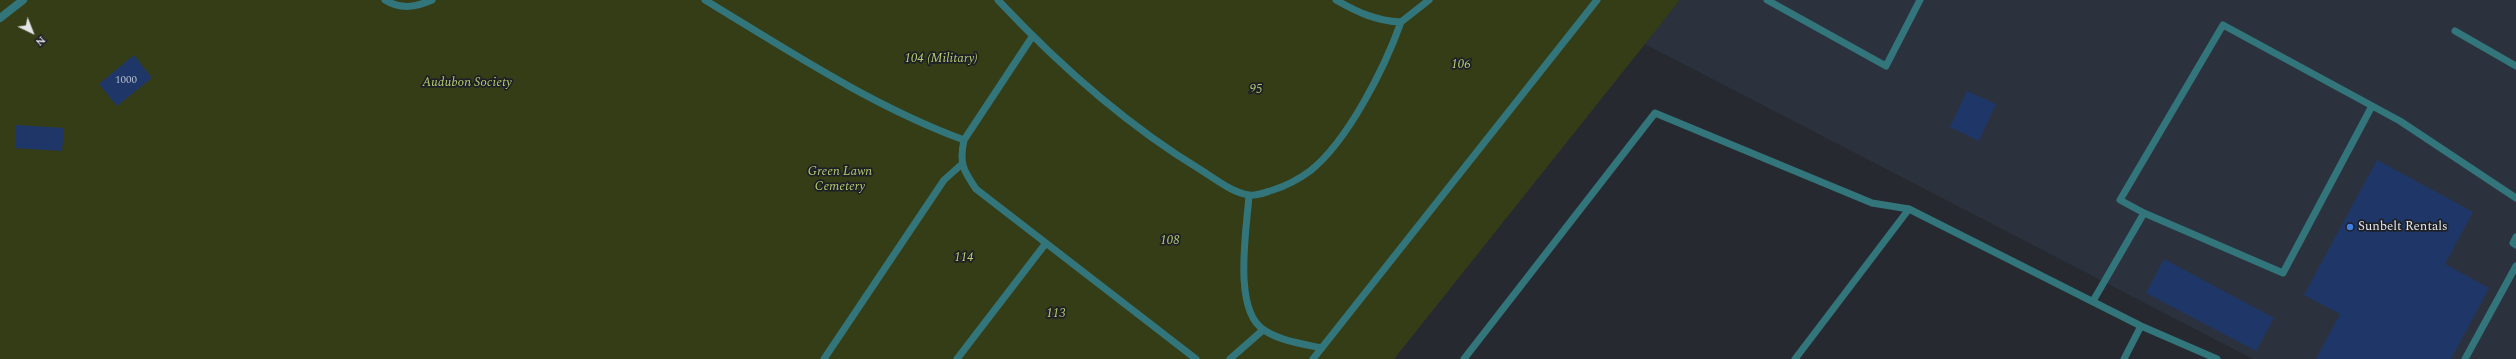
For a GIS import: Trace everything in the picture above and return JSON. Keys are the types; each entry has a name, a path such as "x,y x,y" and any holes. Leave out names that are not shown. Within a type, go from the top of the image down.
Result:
{"street":[{"path":"0,18 23,0"}],"lane":[{"path":"385,0 392,4 407,7 432,0"},
{"path":"705,0 885,106 924,125 964,140"},
{"path":"998,0 1032,37 1098,96 1147,135 1217,180 1249,195 1262,194 1287,185 1310,171 1328,154 1382,68 1401,22 1429,0"},
{"path":"1336,0 1358,12 1378,20 1401,22"},
{"path":"1314,359 1597,0"},
{"path":"1767,0 1886,66 1920,0"},
{"path":"2372,106 2283,273 2144,213 2120,200 2223,25 2400,121 2516,198"},
{"path":"2455,31 2516,66"},
{"path":"1032,37 964,140 960,156 964,172 976,189 1196,359"},
{"path":"1464,359 1654,113 1872,203 1909,209 2141,326 2217,359"},
{"path":"824,359 944,180 962,164"},
{"path":"1249,195 1245,290 1248,306 1263,330 1289,340 1322,348"},
{"path":"1795,359 1909,209"},
{"path":"2093,301 2144,213"},
{"path":"2516,237 2513,243 2516,245"},
{"path":"957,359 1046,243"},
{"path":"2465,359 2516,266"},
{"path":"2124,359 2141,326"},
{"path":"1230,359 1263,330"}],"shaded area":[{"path":"1680,0 2516,0 2516,359 2253,359 1645,44"}],"green space":[{"name":"Green Lawn Cemetery","path":"0,0 1680,0 1394,359 0,359"}],"building":[{"path":"134,55 152,78 117,106 99,84"},
{"path":"1967,91 1996,104 1979,141 1950,127"},
{"path":"16,125 64,128 62,151 15,148"},
{"path":"2377,160 2473,212 2445,264 2489,288 2451,359 2316,359 2340,314 2304,295"},
{"path":"2164,259 2274,318 2256,351 2146,293"}],"place":[{"name":"Sunbelt Rentals","path":"2350,227"}],"park label":[{"name":"104 (Military)","path":"941,59"},
{"name":"106","path":"1461,65"},
{"name":"Audubon Society","path":"467,83"},
{"name":"95","path":"1256,90"},
{"name":"108","path":"1170,241"},
{"name":"114","path":"964,258"},
{"name":"113","path":"1056,314"}]}
